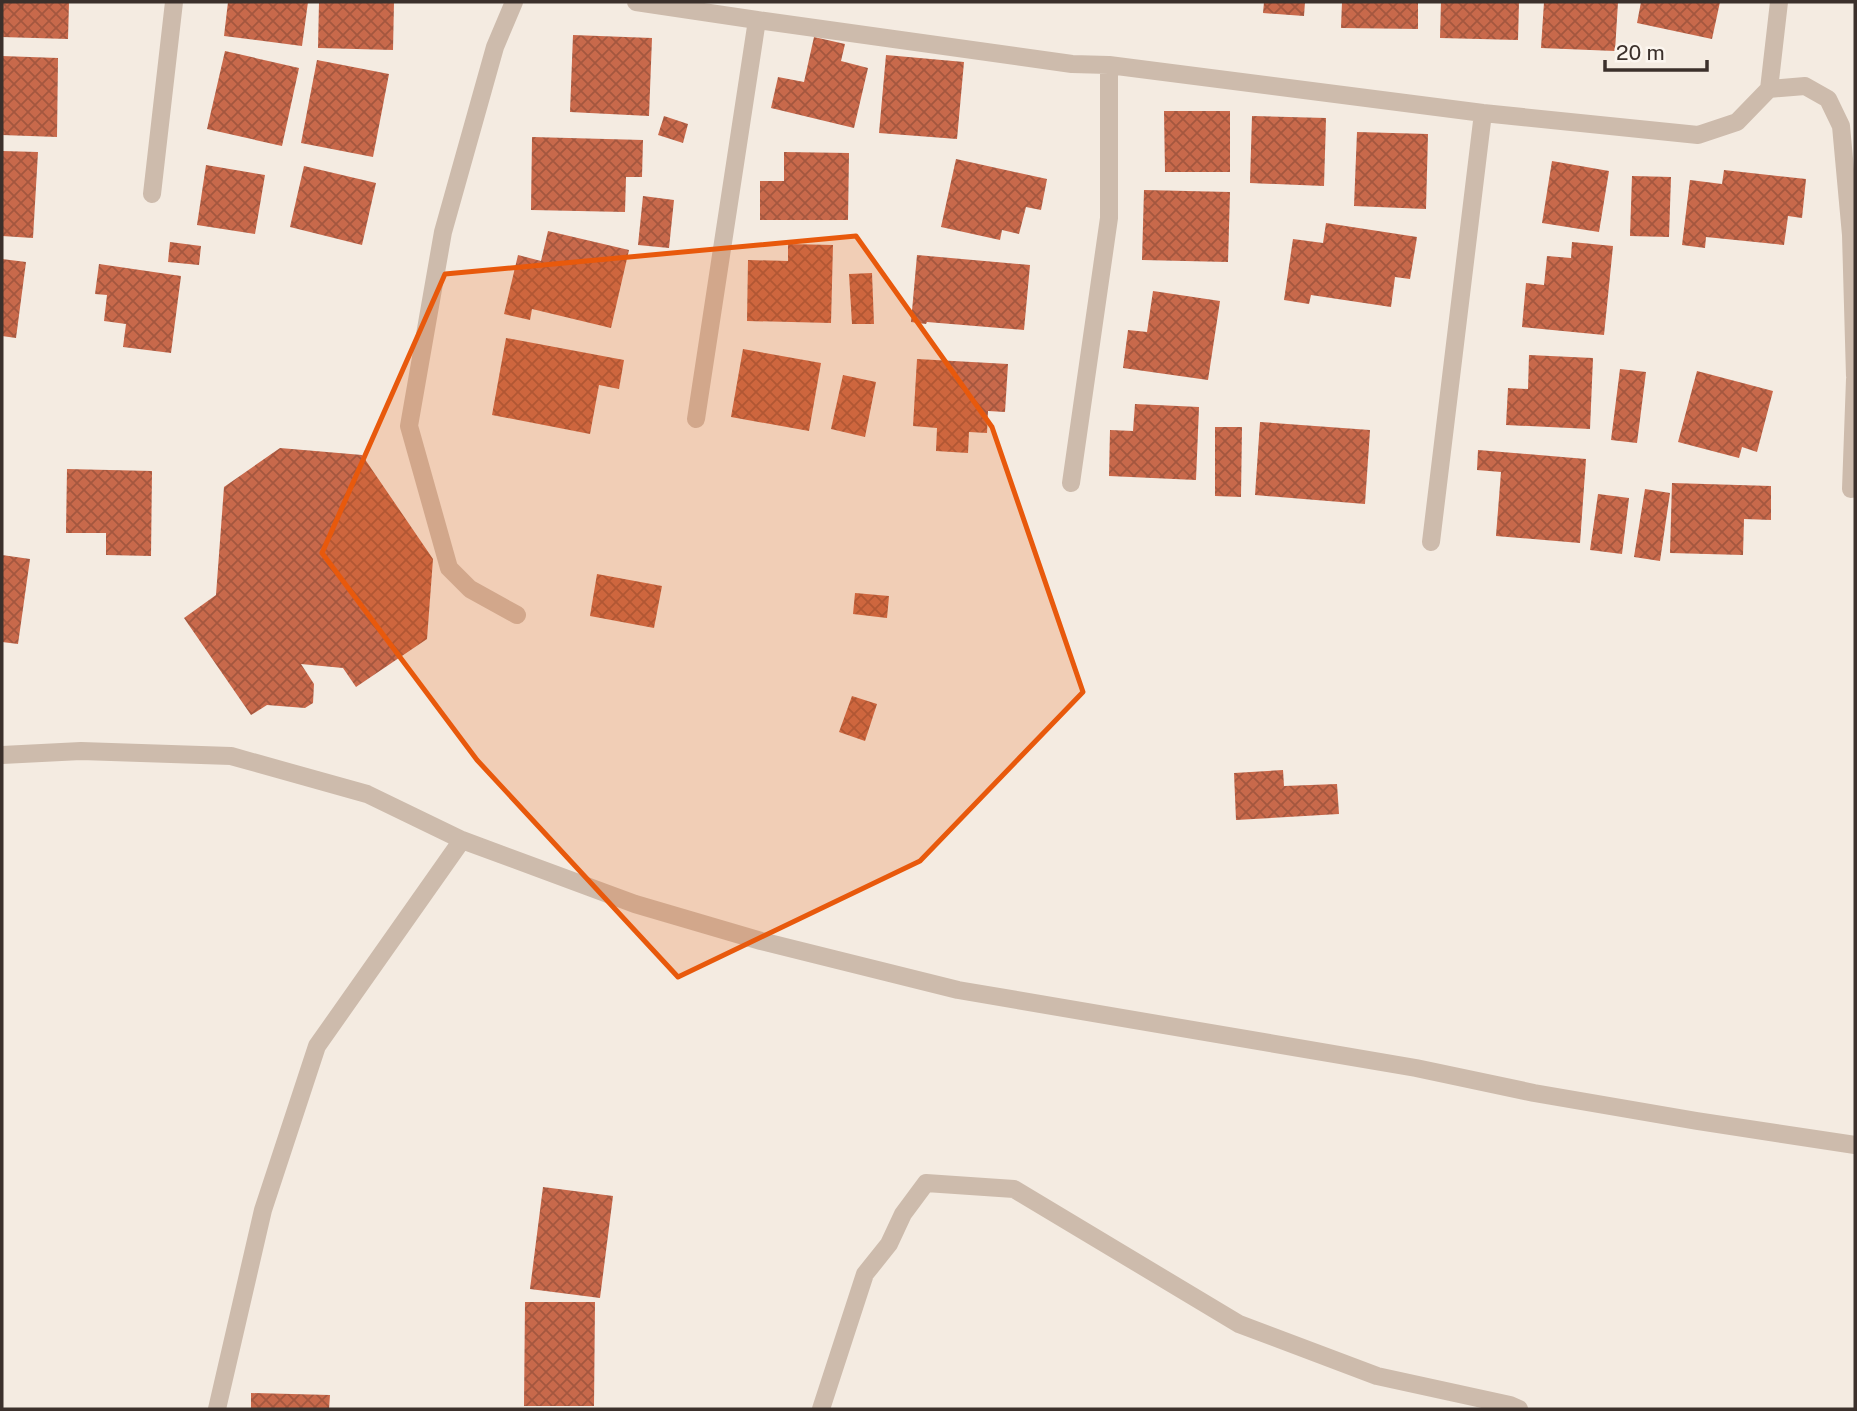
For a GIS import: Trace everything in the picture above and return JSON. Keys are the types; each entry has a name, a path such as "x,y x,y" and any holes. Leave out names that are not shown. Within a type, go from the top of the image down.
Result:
{"street":[{"path":"152,194 174,2"},
{"path":"514,2 495,47 443,232 409,426 449,568 470,589 517,615"},
{"path":"636,2 1072,64 1109,65 1483,113 1698,135 1737,122 1769,89 1779,2"},
{"path":"696,419 757,20"},
{"path":"1071,483 1109,218 1109,65"},
{"path":"1769,89 1805,86 1828,99 1841,126 1851,235 1855,377 1851,489"},
{"path":"1431,542 1483,113"},
{"path":"2,755 81,751 231,756 367,794 462,840 648,908 761,941 958,989 1403,1066 1534,1094 1855,1145"},
{"path":"217,1409 263,1210 317,1046 462,840"},
{"path":"821,1409 865,1274 889,1244 903,1214 926,1182 1014,1189 1239,1324 1377,1376 1520,1409"}],"highlighted area":[{"path":"856,236 992,427 1083,692 920,861 678,977 477,760 322,553 445,274"}],"building":[{"path":"2,2 69,2 68,39 2,37"},
{"path":"228,2 308,2 302,46 224,36"},
{"path":"319,2 394,2 393,50 318,48"},
{"path":"1264,2 1305,2 1304,16 1263,13"},
{"path":"1342,2 1418,2 1418,29 1341,28"},
{"path":"1441,2 1519,2 1518,40 1440,38"},
{"path":"1544,2 1618,2 1615,51 1541,48"},
{"path":"1641,2 1720,2 1712,39 1637,23"},
{"path":"573,35 652,38 649,116 570,112"},
{"path":"814,37 845,44 841,61 868,68 854,128 771,108 778,77 804,82"},
{"path":"225,51 299,68 282,146 207,129"},
{"path":"886,55 964,62 957,139 879,133"},
{"path":"2,56 58,58 57,137 2,135"},
{"path":"317,60 389,74 373,157 301,143"},
{"path":"1164,111 1230,111 1230,172 1165,172"},
{"path":"664,116 688,124 683,143 658,135"},
{"path":"1252,116 1326,118 1324,186 1250,183"},
{"path":"1357,132 1428,134 1426,209 1354,206"},
{"path":"532,137 643,140 642,177 626,177 625,212 531,210"},
{"path":"2,151 38,152 33,238 2,236"},
{"path":"784,152 849,153 848,220 760,220 760,181 784,181"},
{"path":"956,159 1047,179 1041,210 1026,207 1019,234 1002,230 1000,240 941,227"},
{"path":"1552,161 1609,171 1599,232 1542,223"},
{"path":"206,165 265,175 255,234 197,225"},
{"path":"304,166 376,183 362,245 290,227"},
{"path":"1724,170 1806,179 1802,218 1788,216 1784,245 1706,237 1705,248 1682,245 1690,180 1722,184"},
{"path":"1632,176 1671,177 1669,237 1630,236"},
{"path":"1144,190 1230,192 1228,262 1142,260"},
{"path":"643,196 674,200 669,248 638,245"},
{"path":"1326,223 1417,237 1410,279 1395,277 1391,307 1311,295 1309,304 1284,300 1293,239 1323,243"},
{"path":"548,231 629,250 611,328 532,309 530,320 504,314 518,255 541,261"},
{"path":"170,242 201,246 199,265 168,262"},
{"path":"1572,242 1613,246 1604,335 1522,327 1526,283 1544,285 1547,256 1571,258"},
{"path":"788,244 833,245 831,323 747,321 748,260 788,261"},
{"path":"917,255 1030,265 1024,330 911,322"},
{"path":"2,259 26,262 16,338 2,336"},
{"path":"99,264 181,276 171,353 123,347 126,324 104,321 107,295 95,294"},
{"path":"872,273 874,324 852,324 849,274"},
{"path":"1153,291 1220,301 1208,380 1123,368 1128,330 1147,332"},
{"path":"506,338 624,360 619,389 599,385 590,434 492,415"},
{"path":"743,349 821,363 809,431 731,417"},
{"path":"1529,355 1593,358 1590,429 1506,425 1508,388 1528,389"},
{"path":"917,359 1008,364 1005,412 988,411 987,433 969,432 968,453 936,451 937,428 913,426"},
{"path":"1620,369 1646,372 1637,443 1611,440"},
{"path":"1697,371 1773,391 1757,452 1742,447 1739,458 1678,442"},
{"path":"843,375 876,382 865,437 831,429"},
{"path":"1135,404 1199,407 1196,480 1109,476 1110,430 1133,431"},
{"path":"1260,422 1370,430 1365,504 1255,495"},
{"path":"1215,427 1242,427 1241,497 1215,496"},
{"path":"280,448 362,455 433,559 427,639 356,687 343,668 301,664 314,684 313,703 305,708 267,705 251,715 184,618 216,595 224,487"},
{"path":"1478,450 1586,459 1580,543 1496,536 1501,472 1477,470"},
{"path":"67,469 152,471 151,556 106,555 106,533 66,533"},
{"path":"1672,483 1771,486 1771,520 1744,519 1743,555 1670,553"},
{"path":"1645,489 1670,493 1660,561 1634,557"},
{"path":"1598,494 1629,498 1622,554 1590,550"},
{"path":"2,555 30,559 18,644 2,642"},
{"path":"597,574 662,586 654,628 590,616"},
{"path":"855,593 889,596 887,618 853,614"},
{"path":"852,696 877,704 865,741 839,732"},
{"path":"1283,770 1284,786 1337,784 1339,814 1236,820 1234,773"},
{"path":"543,1187 613,1196 600,1298 530,1289"},
{"path":"525,1302 595,1302 594,1406 524,1406"},
{"path":"251,1393 330,1395 329,1409 251,1409"}]}
